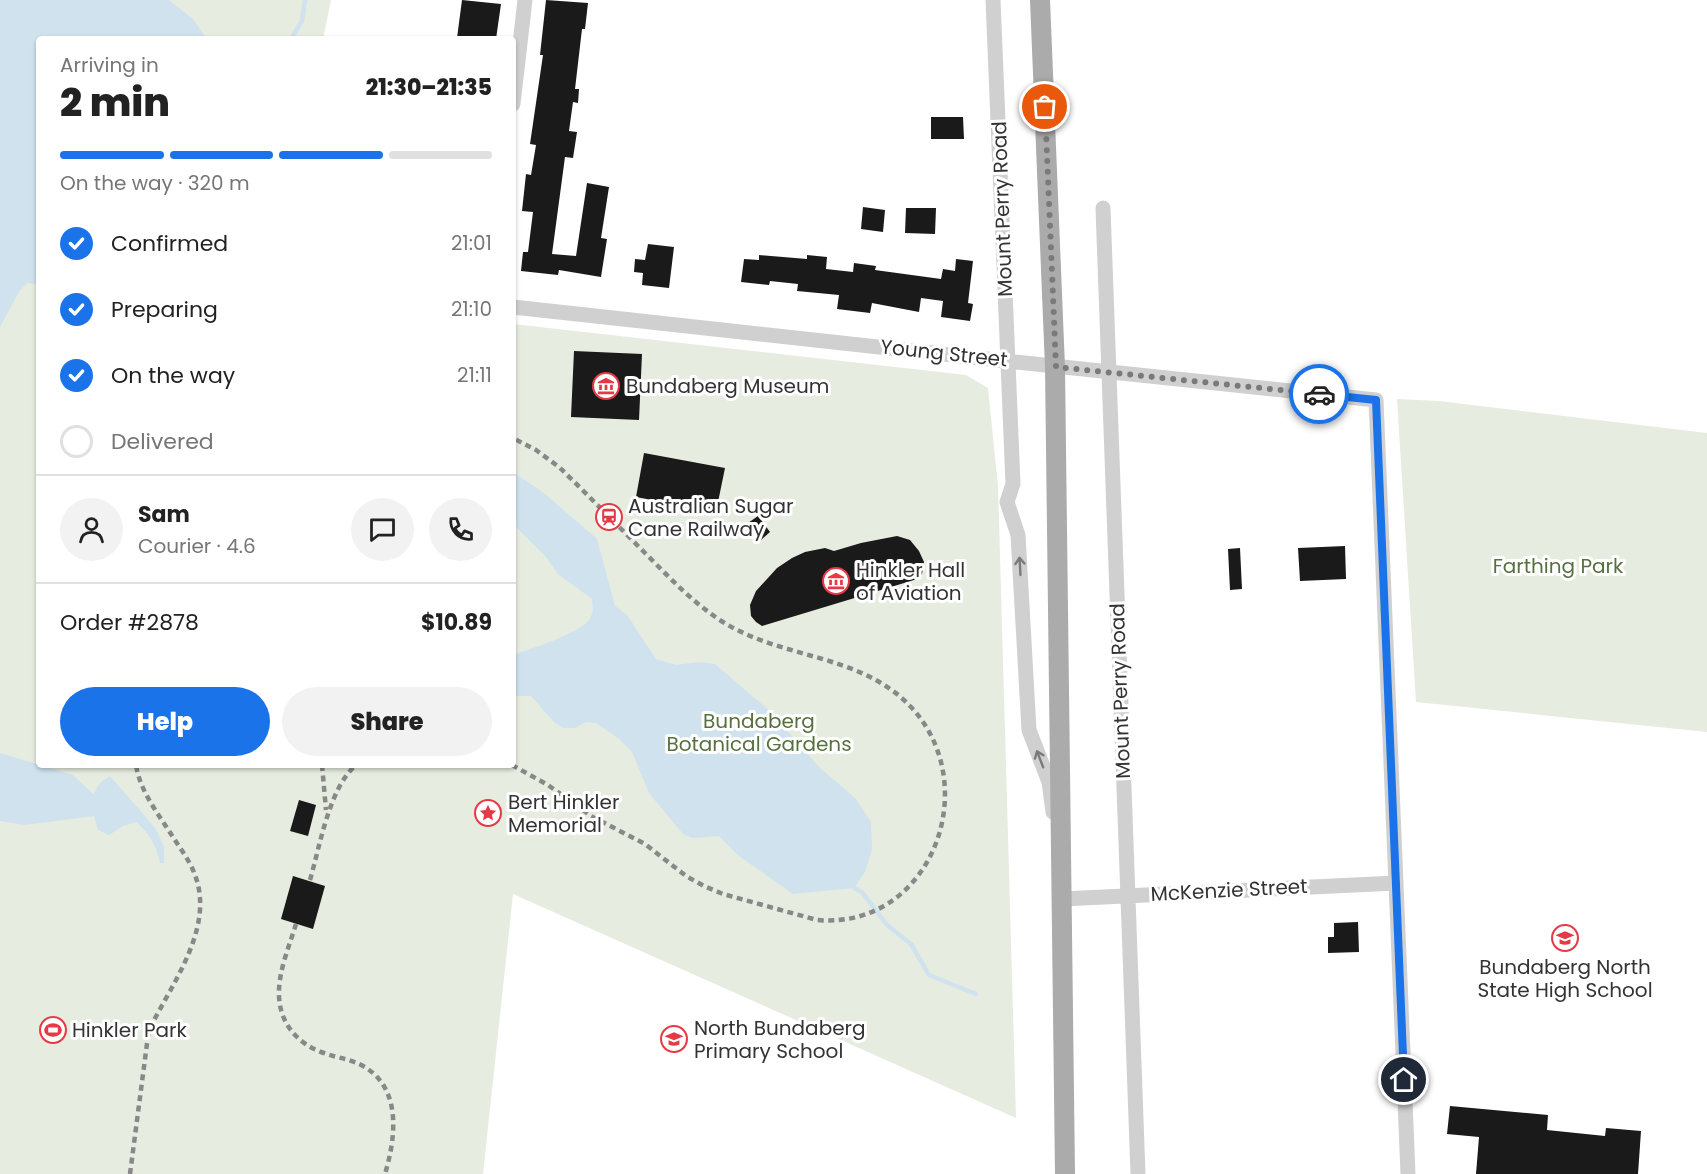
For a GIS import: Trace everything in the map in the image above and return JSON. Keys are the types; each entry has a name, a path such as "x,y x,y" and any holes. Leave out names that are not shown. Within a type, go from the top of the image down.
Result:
{"main road":[{"name":"Mount Perry Road","path":"1040,0 1056,367 1065,1174"}],"street":[{"path":"516,78 525,0"},
{"name":"Mount Perry Road","path":"993,0 1013,484 1007,502 1018,534 1029,730 1049,782 1063,878"},
{"name":"Mount Perry Road","path":"1103,208 1138,1174"},
{"name":"Young Street","path":"516,307 1376,400 1396,883"},
{"path":"1396,883 1408,1174"},
{"name":"McKenzie Street","path":"1062,899 1396,883"}],"green space":[{"name":"Bundaberg Botanical Gardens","path":"0,0 331,0 324,36 36,36 36,768 516,768 516,324 966,375 988,388 998,486 1016,1118 513,894 483,1174 0,1174"},
{"name":"Farthing Park","path":"1397,399 1439,401 1707,433 1707,732 1416,702"}],"water":[{"path":"0,0 169,0 193,19 205,36 36,36 36,284 28,283 20,290 0,327"},
{"path":"516,474 544,493 597,539 615,606 627,615 656,659 676,665 699,662 715,664 771,712 819,767 855,798 871,822 872,849 865,872 854,888 793,894 739,856 719,836 693,838 683,834 649,793 632,752 619,739 596,723 586,722 575,728 564,728 554,722 531,696 516,696 516,654 553,641 583,626 591,616 593,608 592,599 558,574 546,557 516,527"},
{"path":"0,753 36,764 36,768 50,768 73,775 93,794 100,783 110,776 156,829 164,847 164,863 160,863 152,840 136,822 123,826 109,835 98,830 94,816 25,825 0,821"}],"building":[{"path":"462,0 501,4 496,36 457,36"},
{"path":"546,0 588,3 585,29 582,29 575,89 579,89 578,103 573,102 569,131 577,132 573,158 565,157 552,254 576,256 587,183 609,187 601,238 607,239 601,277 559,270 558,275 521,271 523,252 528,252 533,212 522,211 526,174 531,175 536,145 530,144 543,55 540,55"},
{"path":"931,117 963,117 964,139 931,139"},
{"path":"863,207 885,210 883,232 861,229"},
{"path":"906,208 936,208 935,234 905,233"},
{"path":"648,244 674,247 669,288 642,285 643,273 634,272 635,259 645,260"},
{"path":"759,255 807,259 807,255 827,257 826,269 853,272 854,263 876,266 875,270 941,279 943,269 955,271 956,259 973,261 968,303 973,304 970,321 941,317 943,301 921,298 919,312 872,303 870,313 837,309 839,295 797,291 798,284 770,281 769,285 741,282 744,259 759,260"},
{"name":"Bundaberg Museum","path":"574,351 642,354 639,420 571,417"},
{"path":"644,453 725,468 716,512 636,497"},
{"path":"758,516 770,532 761,540 748,523"},
{"name":"Hinkler Hall of Aviation","path":"897,536 910,540 924,562 922,574 914,580 762,626 751,616 750,605 756,591 777,568 792,558 805,552 825,548 834,551"},
{"path":"1345,546 1346,579 1300,581 1298,548"},
{"path":"1240,548 1242,589 1230,590 1228,549"},
{"path":"299,800 316,805 308,836 290,831"},
{"path":"293,876 325,886 313,929 281,919"},
{"path":"1358,922 1359,952 1328,953 1328,937 1334,937 1334,923"},
{"path":"1450,1106 1548,1115 1547,1130 1605,1136 1606,1128 1641,1131 1638,1174 1476,1174 1479,1137 1447,1134"}],"waterway":[{"path":"293,36 302,21 305,0"},
{"path":"854,888 862,892 887,925 911,944 929,975 976,994"}],"railway":[{"path":"516,440 536,450 559,467 682,590 723,622 771,644 845,666 891,689 911,707 933,739 944,775 944,812 934,847 916,878 890,902 857,917 817,920 723,894 704,886 686,876 645,844 591,816 548,785 516,767"},
{"path":"130,1174 148,1036 189,954 199,916 200,897 191,866 150,801 141,784 137,768"},
{"path":"322,768 326,810"},
{"path":"310,880 332,803 339,788 353,768"},
{"path":"296,924 280,978 279,996 283,1015 292,1031 306,1044 324,1053 363,1066 376,1075 384,1087 393,1114 392,1145 385,1174"}],"way so far":[{"path":"1045,107 1056,367 1319,394"}],"place":[{"name":"Bundaberg Museum","path":"606,386"},
{"name":"Australian Sugar Cane Railway","path":"609,517"},
{"name":"Hinkler Hall of Aviation","path":"836,581"},
{"name":"Bert Hinkler Memorial","path":"488,813"},
{"name":"Bundaberg North State High School","path":"1565,938"},
{"name":"Hinkler Park","path":"53,1030"},
{"name":"North Bundaberg Primary School","path":"674,1039"}],"route":[{"path":"1319,394 1376,400 1404,1080"}]}
